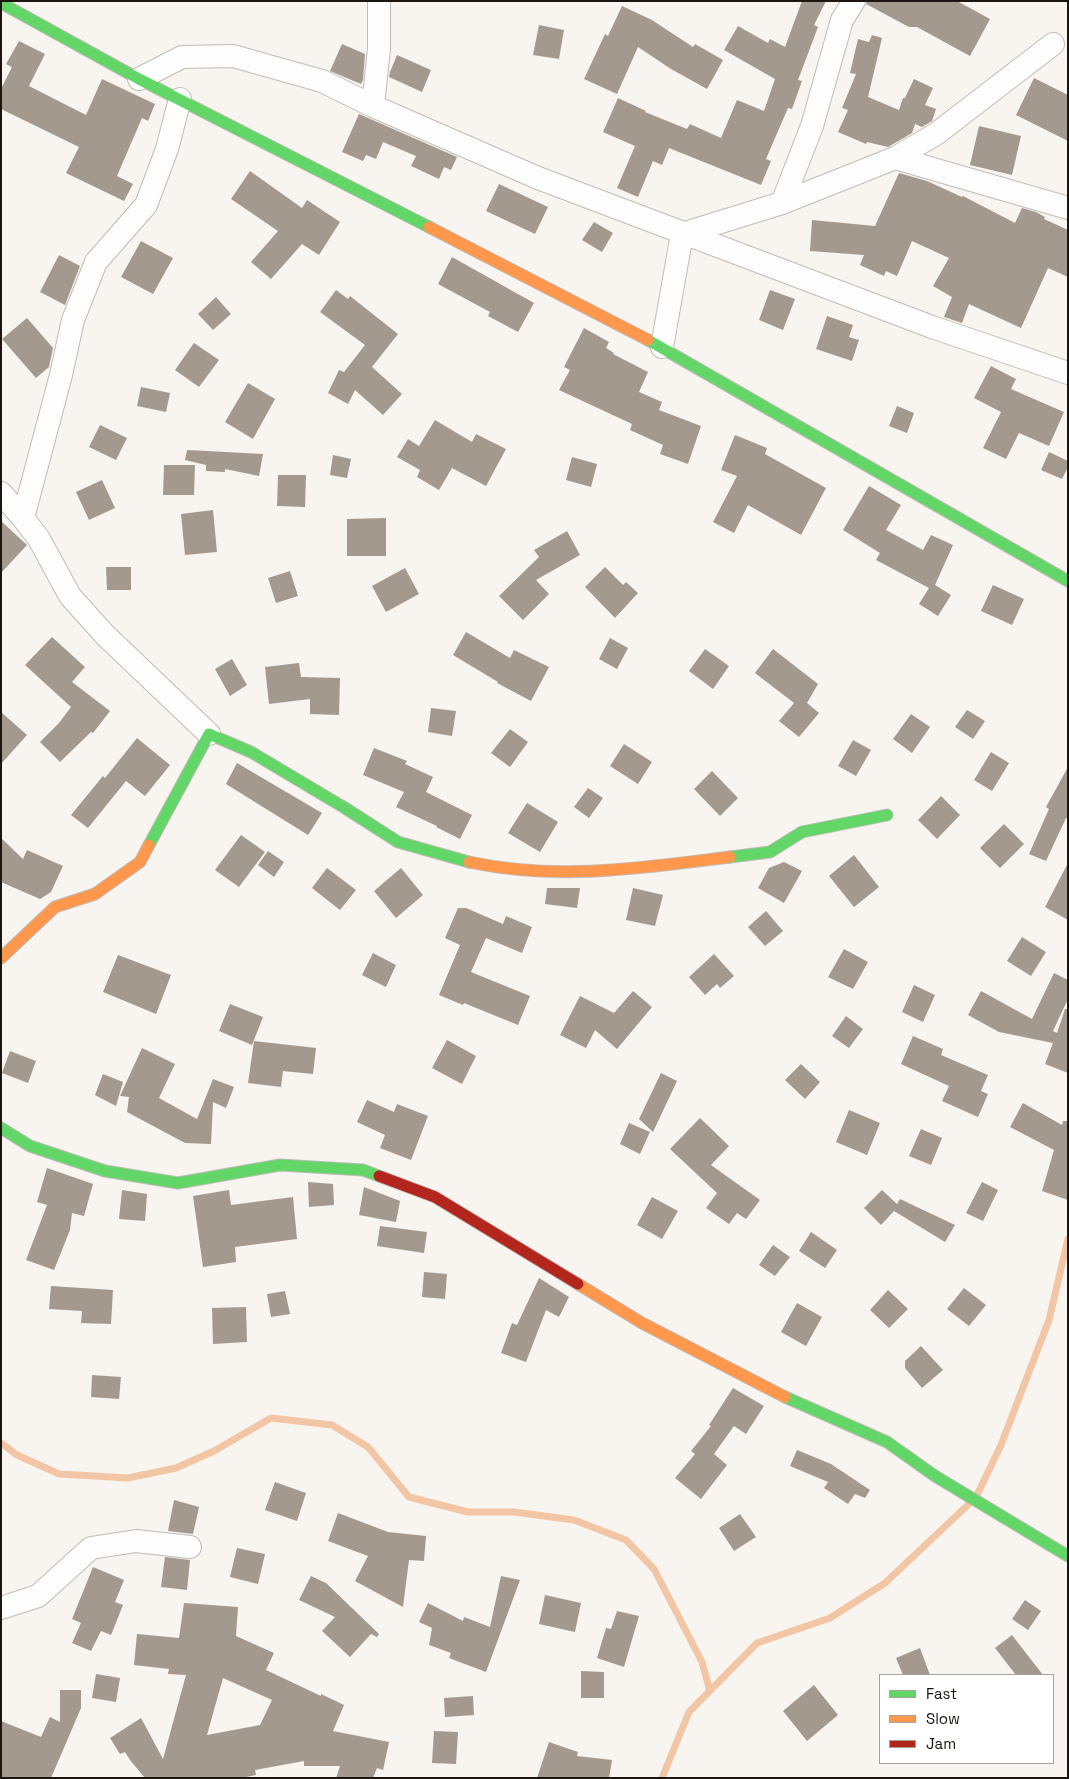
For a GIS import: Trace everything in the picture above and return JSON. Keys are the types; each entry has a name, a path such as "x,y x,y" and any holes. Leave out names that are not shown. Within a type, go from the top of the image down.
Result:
{"street":[{"path":"372,106 380,50 379,1"},
{"path":"782,203 812,126 842,20 854,1"},
{"path":"1,3 139,79 662,347 1068,581"},
{"path":"682,234 782,203 895,158 936,134 1054,44"},
{"path":"139,79 182,57 233,56 322,81 372,106 538,178 932,327 1068,373"},
{"path":"23,518 61,374 73,320 96,262 146,204 167,149 180,99"},
{"path":"895,158 1068,208"},
{"path":"662,347 682,234"},
{"path":"1,493 39,539 70,596 105,635 209,734 251,752 398,842 471,863 552,873 629,870 770,852 802,832 887,815"},
{"path":"5,948 55,907 95,894 140,862 209,734"},
{"path":"1,1128 30,1146 105,1170 178,1183 289,1165 363,1170 434,1197 642,1323 779,1394 887,1442 935,1476 1068,1556"},
{"path":"1,1608 38,1596 91,1548 136,1542 190,1547"}],"building":[{"path":"802,1 826,1 814,25 818,27 798,80 802,81 792,109 788,108 766,159 771,161 761,185 669,148 662,165 653,161 638,197 617,188 635,146 603,132 618,98 645,112 687,129 690,124 721,138 737,100 764,111 775,79 724,50 738,26 768,43 770,39 785,47"},
{"path":"867,1 957,1 990,19 970,56 917,27 909,27 866,4"},
{"path":"622,6 652,20 693,47 695,44 723,60 707,89 671,69 638,47 617,94 584,79 605,34 608,36"},
{"path":"539,25 564,30 559,59 533,55"},
{"path":"872,35 882,38 868,97 899,110 903,98 905,98 914,79 933,88 925,105 936,109 932,121 922,127 915,124 912,133 888,147 867,142 866,144 838,132 848,110 842,108 856,74 850,73 858,39 869,42"},
{"path":"19,41 45,54 29,86 86,115 102,79 155,104 148,121 142,118 117,176 133,184 124,201 66,173 79,147 1,109 1,89 12,67 6,64"},
{"path":"342,44 365,54 361,84 330,71"},
{"path":"397,55 431,70 422,92 389,77"},
{"path":"1034,78 1068,95 1068,141 1016,115"},
{"path":"359,114 457,157 451,170 444,167 439,179 411,166 416,156 383,142 376,159 366,155 363,161 342,152"},
{"path":"979,126 1021,136 1012,175 970,165"},
{"path":"250,171 302,208 307,200 340,222 319,255 302,244 271,279 251,262 278,231 231,199"},
{"path":"899,173 927,181 963,196 1015,223 1022,208 1036,212 1045,217 1044,219 1068,230 1068,277 1048,268 1021,328 969,304 962,323 944,317 952,297 933,286 949,258 912,241 897,276 886,271 884,276 860,265 864,255 810,251 812,220 875,226"},
{"path":"499,184 548,207 535,234 486,211"},
{"path":"594,222 613,233 602,252 582,240"},
{"path":"141,241 173,258 153,294 121,277"},
{"path":"59,255 80,266 65,305 40,292"},
{"path":"452,257 534,303 518,332 488,316 490,312 438,284"},
{"path":"336,290 348,299 350,296 398,334 372,367 402,394 383,415 355,390 348,404 328,393 339,370 344,372 365,345 320,312"},
{"path":"770,290 795,299 783,330 759,320"},
{"path":"216,297 231,314 213,330 198,314"},
{"path":"827,316 853,325 849,337 859,340 852,361 816,349"},
{"path":"27,318 53,348 49,367 36,378 2,339"},
{"path":"584,328 609,342 606,348 613,354 648,372 639,392 662,402 659,410 701,426 688,464 660,454 663,445 630,430 632,424 559,390 570,370 564,367"},
{"path":"194,343 219,360 199,387 175,370"},
{"path":"991,366 1016,379 1011,389 1064,412 1049,446 1019,433 1006,459 983,448 1001,412 974,398"},
{"path":"248,383 275,399 253,439 225,422"},
{"path":"141,387 170,393 166,412 137,406"},
{"path":"897,406 914,413 907,433 889,426"},
{"path":"435,420 472,442 476,434 506,449 486,486 452,468 439,490 417,477 420,470 397,457 408,439 419,446"},
{"path":"100,425 127,438 116,460 89,447"},
{"path":"735,435 767,448 765,454 826,488 801,535 748,505 734,533 713,522 737,476 721,470"},
{"path":"187,450 263,454 259,476 225,469 225,472 206,471 206,465 185,460"},
{"path":"1049,452 1068,461 1068,467 1062,479 1041,470"},
{"path":"333,455 351,459 347,478 330,475"},
{"path":"572,457 597,464 591,487 566,480"},
{"path":"164,465 195,465 194,495 163,495"},
{"path":"278,475 306,475 305,507 277,506"},
{"path":"102,480 115,508 89,520 76,492"},
{"path":"869,486 901,505 886,530 923,550 931,535 953,545 935,585 951,595 938,616 919,604 929,588 876,560 880,553 843,530"},
{"path":"213,510 217,552 185,555 181,514"},
{"path":"386,518 386,556 347,556 347,519"},
{"path":"1,521 27,545 1,573"},
{"path":"567,531 580,555 536,580 549,594 523,620 499,596 539,557 534,550"},
{"path":"106,567 131,567 131,590 107,590"},
{"path":"605,567 623,585 626,582 638,593 615,618 585,587"},
{"path":"405,568 419,594 386,612 372,586"},
{"path":"290,571 298,596 276,603 268,578"},
{"path":"993,585 1024,599 1012,625 981,611"},
{"path":"466,632 510,658 514,650 549,667 531,701 497,683 453,655"},
{"path":"52,637 85,667 72,682 110,711 93,733 91,732 60,762 40,742 59,723 71,707 25,665"},
{"path":"610,638 628,648 617,669 599,659"},
{"path":"705,649 729,666 713,689 689,671"},
{"path":"773,649 818,684 807,703 819,713 799,737 779,721 794,703 755,673"},
{"path":"232,659 247,685 230,696 215,669"},
{"path":"299,663 301,677 340,678 339,715 310,714 310,699 269,704 265,667"},
{"path":"431,708 456,711 452,736 428,732"},
{"path":"967,710 985,721 973,739 955,727"},
{"path":"1,712 27,735 1,764"},
{"path":"911,714 930,727 912,753 893,739"},
{"path":"510,729 528,742 510,767 491,753"},
{"path":"137,738 170,765 145,796 126,781 88,828 71,815 103,776 105,778"},
{"path":"853,740 871,750 856,776 838,766"},
{"path":"624,744 652,762 638,784 610,766"},
{"path":"374,748 407,761 405,764 433,777 426,792 472,815 460,839 396,807 404,792 363,775"},
{"path":"991,752 1009,763 992,791 974,780"},
{"path":"237,763 322,813 308,835 226,784"},
{"path":"1068,767 1068,819 1066,818 1046,861 1029,854 1049,809 1046,807"},
{"path":"712,771 738,798 720,816 694,789"},
{"path":"588,788 603,798 589,818 574,807"},
{"path":"941,796 960,815 937,839 918,820"},
{"path":"527,803 558,822 540,852 508,833"},
{"path":"1004,824 1024,844 1000,868 980,848"},
{"path":"241,835 265,852 239,887 215,870"},
{"path":"1,838 23,859 27,850 63,866 51,892 40,899 1,882"},
{"path":"268,851 284,862 274,877 258,865"},
{"path":"854,855 879,887 854,907 829,876"},
{"path":"784,862 802,871 784,903 758,888 769,868"},
{"path":"1068,863 1068,920 1045,907"},
{"path":"327,868 356,890 340,910 312,888"},
{"path":"401,868 423,895 396,918 374,891"},
{"path":"547,888 580,888 577,908 545,904"},
{"path":"633,888 663,895 655,926 626,920"},
{"path":"458,908 466,908 503,924 506,916 532,927 522,953 486,938 471,972 530,996 518,1025 439,995 460,945 445,938"},
{"path":"766,911 783,931 765,946 748,927"},
{"path":"1022,937 1046,952 1031,976 1007,961"},
{"path":"844,949 868,962 853,989 828,977"},
{"path":"373,953 396,965 386,987 362,975"},
{"path":"714,954 734,976 720,988 717,984 705,995 689,977"},
{"path":"118,955 171,975 156,1014 103,992"},
{"path":"1054,973 1068,980 1068,999 1053,1031 1057,1033 1065,1009 1068,1009 1068,1073 1045,1064 1053,1043 999,1032 968,1015 981,991 1032,1019"},
{"path":"914,985 935,995 923,1022 902,1012"},
{"path":"633,991 652,1007 617,1049 595,1030 586,1048 560,1035 580,996 614,1013"},
{"path":"230,1004 263,1017 252,1045 219,1031"},
{"path":"846,1016 863,1029 849,1048 832,1036"},
{"path":"913,1036 943,1049 941,1055 988,1075 981,1091 988,1094 978,1117 942,1101 949,1086 901,1064"},
{"path":"447,1040 476,1056 462,1084 432,1068"},
{"path":"254,1041 316,1048 313,1074 283,1071 281,1087 248,1083"},
{"path":"142,1048 175,1064 159,1098 197,1119 213,1079 234,1087 226,1108 213,1102 211,1144 185,1143 127,1112 129,1097 120,1096"},
{"path":"10,1051 36,1061 28,1083 2,1073"},
{"path":"801,1064 820,1082 805,1099 785,1080"},
{"path":"661,1073 677,1081 653,1132 639,1119"},
{"path":"103,1074 123,1082 116,1106 95,1095"},
{"path":"367,1100 394,1112 397,1104 428,1116 411,1160 380,1148 385,1135 357,1122"},
{"path":"1023,1103 1062,1125 1063,1121 1068,1121 1068,1200 1042,1191 1054,1150 1010,1127"},
{"path":"849,1110 880,1123 867,1155 836,1142"},
{"path":"700,1118 729,1146 711,1165 760,1200 746,1219 737,1213 729,1224 706,1208 717,1193 670,1149"},
{"path":"629,1123 650,1132 640,1154 620,1144"},
{"path":"921,1129 942,1138 931,1165 909,1156"},
{"path":"47,1168 93,1184 84,1216 72,1213 70,1230 54,1270 26,1260 47,1205 37,1202"},
{"path":"308,1182 333,1184 334,1205 309,1207"},
{"path":"982,1182 998,1190 983,1221 966,1213"},
{"path":"364,1187 400,1201 396,1222 359,1215"},
{"path":"122,1190 147,1194 145,1221 119,1219"},
{"path":"229,1190 231,1205 293,1197 297,1239 235,1247 236,1262 203,1267 193,1196"},
{"path":"882,1190 897,1204 900,1199 955,1225 945,1242 894,1211 881,1225 864,1208"},
{"path":"652,1197 678,1211 662,1239 637,1225"},
{"path":"380,1226 427,1232 424,1253 377,1246"},
{"path":"811,1232 837,1250 825,1268 799,1251"},
{"path":"773,1245 790,1257 775,1276 759,1265"},
{"path":"424,1272 447,1274 445,1299 422,1297"},
{"path":"539,1278 569,1297 559,1317 546,1310 526,1362 501,1353 512,1323 517,1325"},
{"path":"51,1286 113,1290 111,1324 81,1323 82,1311 49,1309"},
{"path":"964,1288 986,1305 969,1326 947,1309"},
{"path":"888,1290 908,1309 889,1328 870,1310"},
{"path":"285,1291 290,1314 271,1317 267,1294"},
{"path":"797,1303 822,1317 806,1346 781,1332"},
{"path":"246,1307 247,1342 213,1344 212,1308"},
{"path":"921,1346 943,1370 922,1388 905,1368 905,1361"},
{"path":"92,1375 121,1377 119,1399 91,1397"},
{"path":"733,1388 764,1406 746,1434 734,1426 714,1454 727,1465 701,1499 675,1478 695,1454 691,1451 711,1426 709,1425"},
{"path":"797,1450 831,1464 870,1490 865,1498 855,1494 848,1504 824,1488 828,1482 790,1466"},
{"path":"275,1482 306,1493 297,1521 265,1510"},
{"path":"174,1500 199,1507 193,1534 168,1531"},
{"path":"338,1513 388,1532 426,1536 424,1561 409,1560 403,1607 355,1581 368,1556 328,1541"},
{"path":"740,1514 756,1537 734,1551 719,1528"},
{"path":"237,1548 265,1554 258,1584 230,1577"},
{"path":"165,1557 190,1560 187,1590 161,1587"},
{"path":"93,1567 124,1580 115,1602 123,1605 111,1635 101,1631 91,1651 72,1643 81,1623 72,1619"},
{"path":"311,1576 326,1583 379,1634 377,1637 371,1634 350,1657 322,1631 335,1617 299,1600"},
{"path":"501,1576 520,1580 486,1672 449,1658 451,1653 429,1645 432,1628 419,1622 428,1603 463,1621 464,1617 490,1627"},
{"path":"545,1595 581,1603 575,1632 539,1624"},
{"path":"1025,1600 1041,1611 1028,1630 1012,1619"},
{"path":"184,1603 238,1607 236,1636 274,1653 266,1670 344,1705 333,1731 389,1742 383,1770 377,1768 373,1778 336,1778 340,1766 304,1766 304,1761 255,1770 256,1775 241,1778 145,1778 125,1752 120,1754 110,1738 141,1718 163,1759 186,1675 168,1674 169,1669 134,1665 137,1634 179,1638","holes":["223,1678 272,1700 260,1725 207,1735"]},
{"path":"617,1611 639,1616 624,1667 597,1658 606,1628 611,1629"},
{"path":"1012,1635 1042,1674 1015,1674 995,1648"},
{"path":"920,1648 930,1674 903,1674 896,1658"},
{"path":"581,1671 604,1672 604,1698 581,1698"},
{"path":"96,1674 120,1678 116,1702 92,1698"},
{"path":"814,1685 838,1715 807,1741 783,1711"},
{"path":"60,1690 81,1690 81,1708 51,1778 1,1778 1,1721 41,1737 50,1717 60,1722"},
{"path":"473,1696 474,1715 445,1717 444,1698"},
{"path":"434,1731 458,1732 456,1764 432,1763"},
{"path":"549,1742 578,1752 577,1756 612,1760 609,1778 537,1778"}],"waterway":[{"path":"977,1495 1001,1445 1049,1320 1068,1239"},
{"path":"1,1443 17,1455 59,1474 128,1478 176,1468 214,1451 271,1418 332,1425 368,1447 409,1497 468,1512 514,1512 574,1520 626,1540 654,1569 702,1662 710,1691"},
{"path":"662,1778 689,1712 757,1643 830,1618 885,1583 970,1503"}],"traffic: fast":[{"path":"1,3 139,79 429,227"},
{"path":"648,340 1068,581"},
{"path":"149,845 209,734 251,752 398,842 469,862"},
{"path":"730,857 770,852 802,832 887,815"},
{"path":"1,1128 30,1146 105,1171 178,1183 280,1165 363,1170 379,1176"},
{"path":"785,1397 887,1442 935,1476 1068,1556"}],"traffic: slow":[{"path":"429,227 648,340"},
{"path":"1,958 55,907 95,894 140,862 149,845"},
{"path":"469,862 502,868 567,872 600,871 730,857"},
{"path":"578,1284 642,1323 785,1397"}],"traffic: jam":[{"path":"379,1176 435,1197 578,1284"}]}
